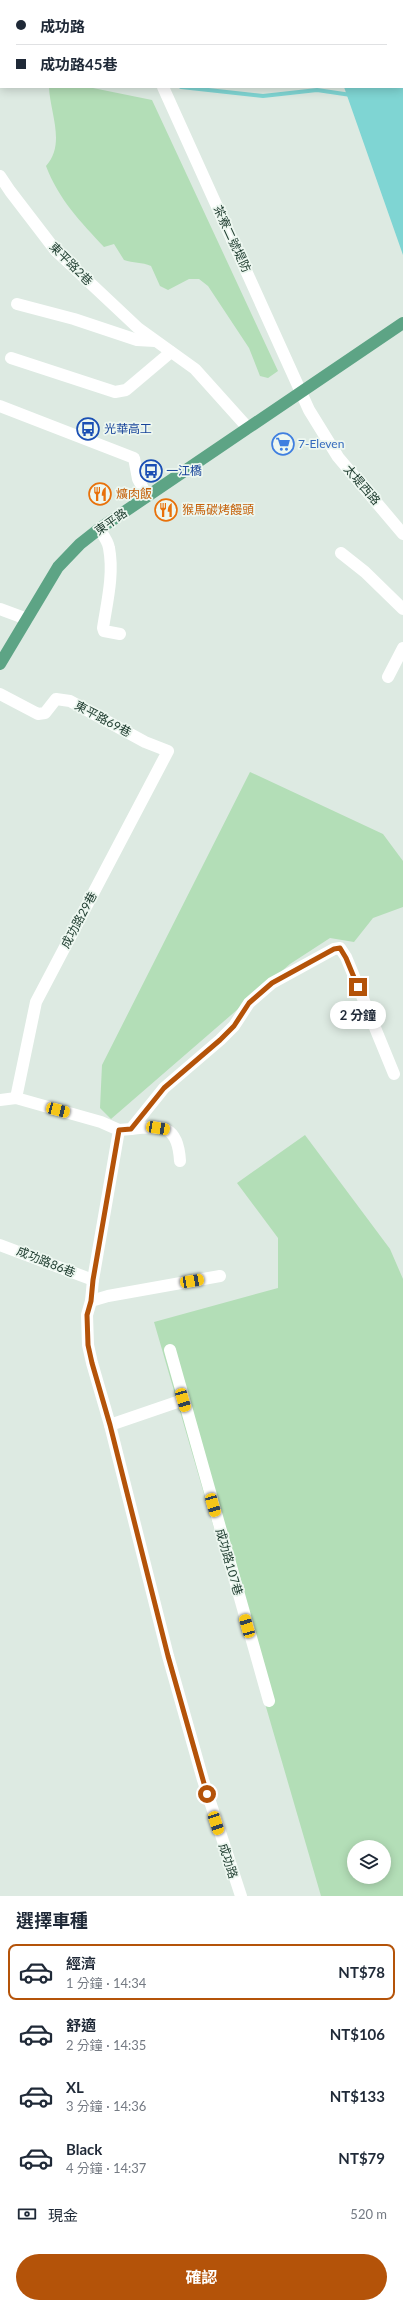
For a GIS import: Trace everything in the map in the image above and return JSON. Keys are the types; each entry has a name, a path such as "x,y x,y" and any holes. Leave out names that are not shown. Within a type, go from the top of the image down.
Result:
{"main road":[{"path":"301,391 403,323"},
{"name":"東平路","path":"0,664 58,568 80,544 99,529 301,391"}],"street":[{"name":"茶寮二號堤防","path":"164,91 301,391"},
{"name":"東平路2巷","path":"0,176 56,251 138,328 195,369 248,428"},
{"path":"17,304 74,319 136,340 155,340"},
{"path":"11,358 114,392 126,390 172,352"},
{"name":"太堤西路","path":"301,391 314,420 338,457 403,534"},
{"path":"0,406 134,458 138,479 147,496"},
{"path":"99,529 109,546 111,571 103,628 104,631 120,634"},
{"path":"340,553 365,572 403,609"},
{"path":"0,609 28,619"},
{"path":"388,677 403,648"},
{"name":"東平路69巷","path":"0,694 38,714 45,713 56,699 70,701 145,742 168,751"},
{"name":"成功路29巷","path":"16,1098 36,1002 168,751"},
{"path":"125,1129 164,1088 220,1040 234,1026 249,1003 272,983 334,949 340,948 346,958 394,1074"},
{"path":"1,1101 16,1098 125,1129 149,1127 166,1129 172,1133 179,1146 180,1161"},
{"name":"成功路","path":"125,1129 93,1280 91,1301 88,1309 88,1345 194,1751 231,1870 241,1896"},
{"name":"成功路86巷","path":"0,1245 93,1280"},
{"path":"91,1301 108,1296 220,1276"},
{"name":"成功路107巷","path":"170,1350 269,1701"},
{"path":"110,1425 183,1400"}],"green space":[{"path":"49,88 93,88 152,100 278,371 268,378 260,376 249,348 208,286 199,279 189,279 168,290 160,286 151,266 124,260 114,244 104,247 71,210 57,189 46,166 52,157 56,138"},
{"path":"250,772 383,834 403,861 403,907 373,918 354,942 330,938 290,964 111,1119 100,1108 102,1065"},
{"path":"305,1135 390,1249 403,1279 403,1896 321,1896 154,1322 278,1288 278,1238 237,1183"}],"water":[{"path":"344,88 403,88 403,255"}],"waterway":[{"path":"190,88 263,96 317,90 351,95"}],"place":[{"name":"光華高工","path":"88,429"},
{"name":"7-Eleven","path":"283,444"},
{"name":"一江橋","path":"151,471"},
{"name":"爌肉飯","path":"100,494"},
{"name":"猴馬碳烤饅頭","path":"166,510"}],"route":[{"path":"207,1794 168,1656 126,1484 88,1345 87,1315 91,1301 93,1280 119,1130 131,1129 164,1088 234,1026 249,1003 272,983 295,968 334,949 340,948 343,951 358,987"}]}
